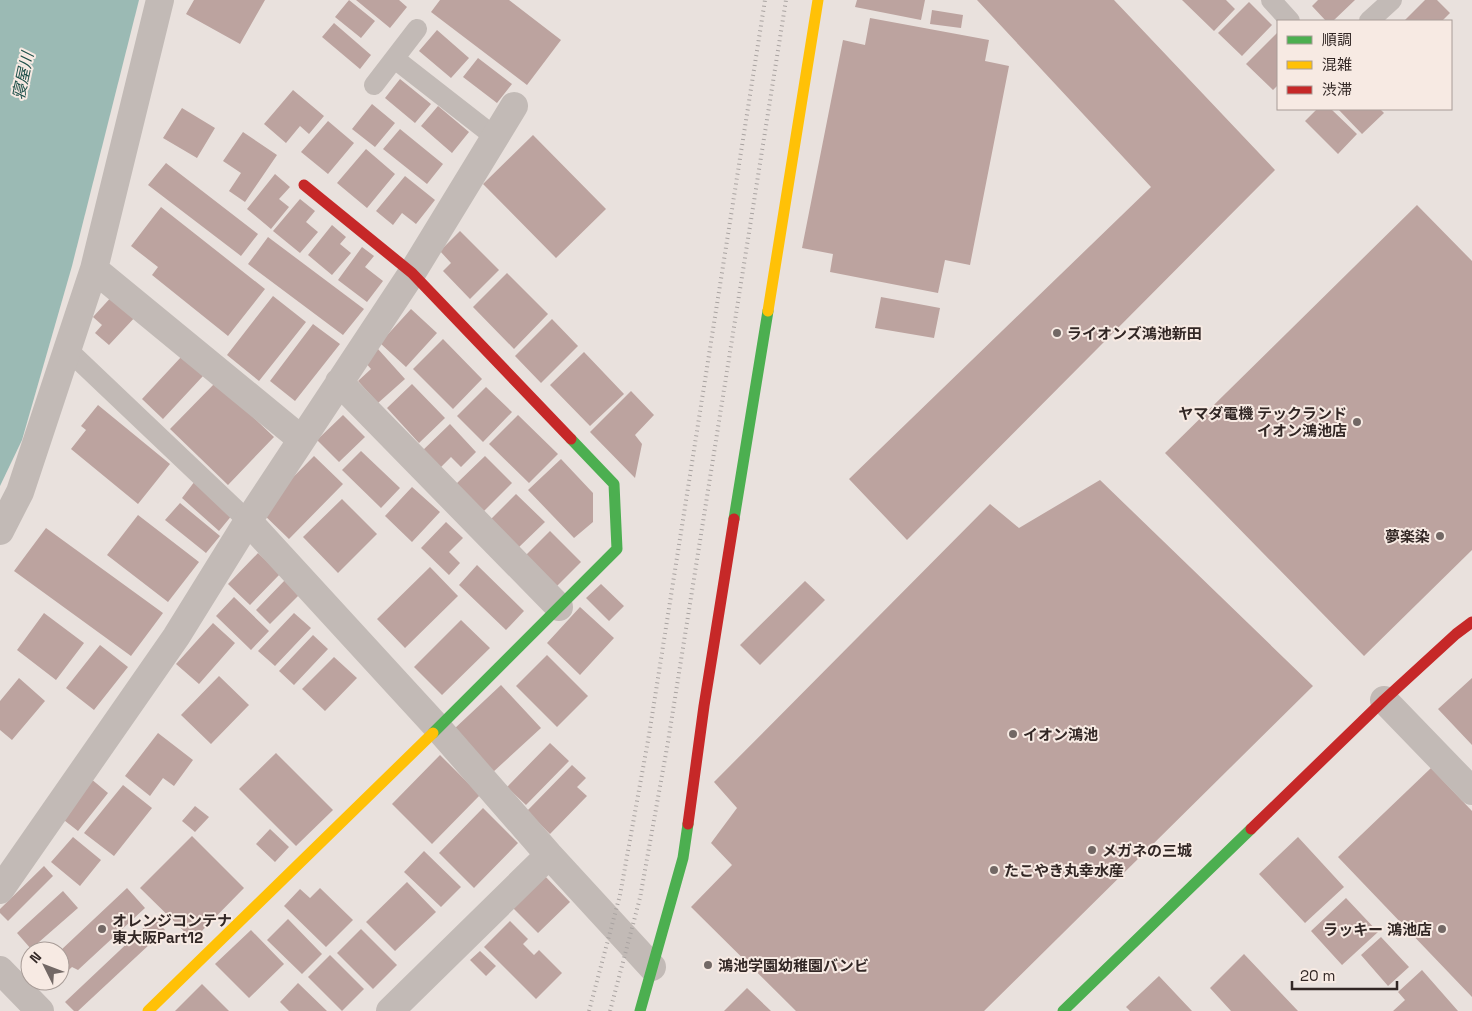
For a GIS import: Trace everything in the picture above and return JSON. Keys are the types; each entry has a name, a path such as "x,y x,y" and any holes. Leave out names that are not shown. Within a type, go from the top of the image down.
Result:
{"street":[{"path":"0,531 20,492 94,269 160,0"},
{"path":"640,1011 683,858 704,706 818,0"},
{"path":"0,890 176,637 248,521 412,273 514,106"},
{"path":"148,1011 438,728 617,549 614,484 412,273 304,185"},
{"path":"94,269 302,439"},
{"path":"339,382 559,607"},
{"path":"248,521 438,728 548,855 652,967"},
{"path":"1062,1011 1384,700 1456,634 1472,622"},
{"path":"1384,700 1472,791"},
{"path":"390,1011 548,855"},
{"path":"0,970 40,1011"}],"lane":[{"path":"1270,0 1289,20"},
{"path":"1370,20 1392,0"},
{"path":"374,85 417,29"},
{"path":"394,59 495,137"},
{"path":"68,350 248,521"}],"water":[{"name":"寝屋川","path":"0,0 139,0 72,266 22,440 0,486"}],"building":[{"path":"194,0 265,0 240,44 186,14"},
{"path":"349,0 375,21 361,38 335,17"},
{"path":"356,0 399,0 407,7 390,28"},
{"path":"440,0 509,0 561,40 527,85 431,12"},
{"path":"857,0 925,0 921,20 855,7"},
{"name":"ライオンズ鴻池新田","path":"977,0 1114,0 1275,170 907,540 849,479 1151,187"},
{"path":"1182,0 1226,0 1235,9 1214,31"},
{"path":"1318,0 1355,0 1334,20 1325,20 1312,6"},
{"path":"1425,0 1437,0 1450,13 1443,20 1405,20"},
{"path":"1249,2 1272,25 1242,56 1218,33"},
{"path":"932,10 963,15 961,28 930,24"},
{"path":"870,18 989,40 985,61 1009,66 970,265 945,260 938,293 830,272 833,254 802,248 843,40 865,45"},
{"path":"334,23 371,55 360,69 322,37"},
{"path":"437,30 469,58 451,78 419,51"},
{"path":"1277,33 1277,86 1273,90 1246,64"},
{"path":"478,58 512,84 497,103 463,77"},
{"path":"400,79 431,104 415,123 385,98"},
{"path":"293,90 324,116 309,134 300,126 286,143 264,124"},
{"path":"372,104 395,123 375,147 352,129"},
{"path":"438,106 469,132 452,153 421,126"},
{"path":"182,108 215,128 197,158 163,138"},
{"path":"1316,110 1332,110 1357,134 1338,154 1305,121"},
{"path":"1339,110 1381,110 1384,113 1362,134"},
{"path":"328,121 354,143 328,174 301,152"},
{"path":"400,129 443,164 427,184 383,149"},
{"path":"243,132 277,155 245,202 229,191 241,173 223,161"},
{"path":"533,135 606,209 556,258 483,184"},
{"path":"366,149 395,174 367,208 337,183"},
{"path":"166,163 258,234 241,256 148,185"},
{"path":"275,174 290,187 279,199 289,207 271,229 247,209"},
{"path":"405,176 435,200 416,224 402,213 393,225 376,211"},
{"path":"300,199 315,211 306,222 318,232 300,253 273,231"},
{"path":"1417,205 1472,261 1472,550 1364,656 1165,453"},
{"path":"161,207 265,289 228,336 152,275 158,267 131,246"},
{"path":"332,225 346,237 340,244 351,253 332,275 308,255"},
{"path":"460,231 499,270 470,299 443,271 451,263 440,251"},
{"path":"268,237 364,309 343,335 248,264"},
{"path":"362,247 374,256 365,267 383,281 367,302 338,280"},
{"path":"507,273 548,314 514,349 473,307"},
{"path":"114,294 137,315 109,345 95,333 102,325 93,317"},
{"path":"273,296 306,322 259,381 227,355"},
{"path":"881,297 940,308 934,338 875,328"},
{"path":"411,309 437,333 406,367 380,343"},
{"path":"552,319 578,346 541,383 515,356"},
{"path":"313,324 340,344 295,401 270,381"},
{"path":"443,339 482,379 453,409 413,369"},
{"path":"378,349 405,379 378,403 358,381 371,369 364,361"},
{"path":"584,352 624,394 590,426 550,385"},
{"path":"182,356 203,376 163,419 142,399"},
{"path":"216,382 274,437 228,485 170,429"},
{"path":"412,384 445,418 419,443 387,408"},
{"path":"486,387 512,412 483,442 457,416"},
{"path":"631,391 654,415 635,435 642,444 635,478 590,432"},
{"path":"98,405 170,464 138,504 71,449 86,430 81,426"},
{"path":"343,415 365,437 339,462 317,440"},
{"path":"518,415 558,454 529,483 489,444"},
{"path":"450,424 476,452 461,467 451,457 438,470 421,452"},
{"path":"361,451 400,488 381,508 342,470"},
{"path":"314,456 343,484 289,539 260,511"},
{"path":"485,456 512,483 483,512 456,484"},
{"path":"561,459 593,493 593,522 574,538 528,490"},
{"name":"イオン鴻池","path":"1100,480 1313,686 984,1011 796,1011 691,907 732,865 711,843 737,808 714,782 990,504 1019,528"},
{"path":"195,481 233,514 219,531 182,498"},
{"path":"412,487 440,512 412,542 385,516"},
{"path":"516,494 545,522 518,548 490,520"},
{"path":"342,499 377,534 338,573 303,537"},
{"path":"180,503 220,536 206,553 165,520"},
{"path":"138,515 199,562 168,602 107,555"},
{"path":"446,522 463,538 449,552 460,563 449,575 421,548"},
{"path":"46,528 163,613 131,656 14,571"},
{"path":"550,531 581,562 556,587 525,556"},
{"path":"258,553 280,574 250,605 228,584"},
{"path":"477,565 524,611 506,630 459,585"},
{"path":"430,567 458,596 405,648 377,619"},
{"path":"286,579 301,593 270,624 256,610"},
{"path":"805,581 825,600 760,665 740,645"},
{"path":"601,584 624,606 609,621 586,598"},
{"path":"234,597 269,631 251,650 216,616"},
{"path":"580,607 614,638 580,675 547,643"},
{"path":"44,613 84,643 56,680 17,650"},
{"path":"294,613 311,628 275,666 258,651"},
{"path":"461,620 490,648 442,695 414,667"},
{"path":"213,623 235,643 199,684 176,664"},
{"path":"313,635 328,649 294,685 279,671"},
{"path":"100,645 128,667 94,710 66,688"},
{"path":"547,655 588,696 557,727 516,686"},
{"path":"334,657 357,678 325,711 302,689"},
{"path":"219,676 249,705 211,744 181,715"},
{"path":"19,678 45,701 12,740 0,730 0,701"},
{"path":"1472,678 1472,745 1438,709"},
{"path":"501,685 541,728 492,773 453,730"},
{"path":"158,733 193,760 174,786 163,778 150,796 125,776"},
{"path":"550,743 569,761 526,805 507,787"},
{"path":"276,753 333,810 296,846 239,789"},
{"path":"440,755 480,795 432,844 392,804"},
{"path":"572,765 586,778 577,787 587,796 550,834 527,811"},
{"path":"1431,768 1472,811 1472,997 1338,857"},
{"path":"90,778 108,793 78,831 60,817"},
{"path":"123,785 152,808 114,856 84,833"},
{"path":"195,806 209,817 195,832 182,821"},
{"path":"483,808 518,843 474,888 439,853"},
{"path":"270,829 289,847 275,862 256,844"},
{"path":"192,836 244,888 193,940 140,888"},
{"path":"73,837 101,860 80,886 51,862"},
{"path":"1298,837 1344,887 1305,923 1259,874"},
{"path":"424,851 461,887 441,907 404,872"},
{"path":"44,866 53,876 8,921 0,913 0,909"},
{"path":"543,874 570,902 538,933 511,906"},
{"path":"407,882 436,912 395,951 366,922"},
{"name":"オレンジコンテナ 東大阪Part12","path":"127,888 145,908 78,970 72,967 70,969 70,942"},
{"path":"320,888 353,920 326,947 284,906 300,889 310,898"},
{"path":"63,891 78,908 40,941 24,941 17,933"},
{"path":"1346,898 1378,932 1342,965 1311,931"},
{"path":"154,918 165,930 78,1011 74,1011 65,1002"},
{"path":"288,919 322,954 302,974 267,940"},
{"path":"510,921 528,939 523,944 534,955 539,950 562,973 536,999 484,947"},
{"path":"361,929 397,965 373,989 337,953"},
{"path":"251,930 284,964 249,998 215,964"},
{"path":"1381,937 1409,967 1388,986 1361,955"},
{"path":"480,951 496,966 486,976 470,960"},
{"path":"1244,954 1298,1011 1231,1011 1210,988"},
{"path":"330,955 364,989 342,1011 308,977"},
{"path":"1422,970 1458,1011 1393,1011 1405,1000 1398,992"},
{"path":"1159,976 1192,1011 1130,1011 1126,1007"},
{"path":"298,983 327,1011 289,1011 280,1002"},
{"path":"202,984 229,1011 175,1011"},
{"path":"747,988 771,1011 724,1011"}],"railway":[{"path":"589,1011 620,895 649,735 765,0"},
{"path":"610,1011 640,898 668,742 786,0"}],"traffic: fast":[{"path":"734,519 768,311"},
{"path":"433,733 617,549 614,484 571,439"},
{"path":"640,1011 683,858 688,824"},
{"path":"1063,1011 1251,829"}],"traffic: slow":[{"path":"768,311 818,0"},
{"path":"148,1011 433,733"}],"traffic: jam":[{"path":"304,185 412,273 571,439"},
{"path":"688,824 704,706 734,519"},
{"path":"1251,829 1384,700 1456,634 1472,622"}],"place":[{"name":"ライオンズ鴻池新田","path":"1057,333"},
{"name":"ヤマダ電機 テックランド イオン鴻池店","path":"1357,422"},
{"name":"夢楽染","path":"1440,536"},
{"name":"イオン鴻池","path":"1013,734"},
{"name":"メガネの三城","path":"1092,850"},
{"name":"たこやき丸幸水産","path":"994,870"},
{"name":"オレンジコンテナ 東大阪Part12","path":"102,929"},
{"name":"ラッキー 鴻池店","path":"1442,929"},
{"name":"鴻池学園幼稚園バンビ","path":"708,965"}]}
